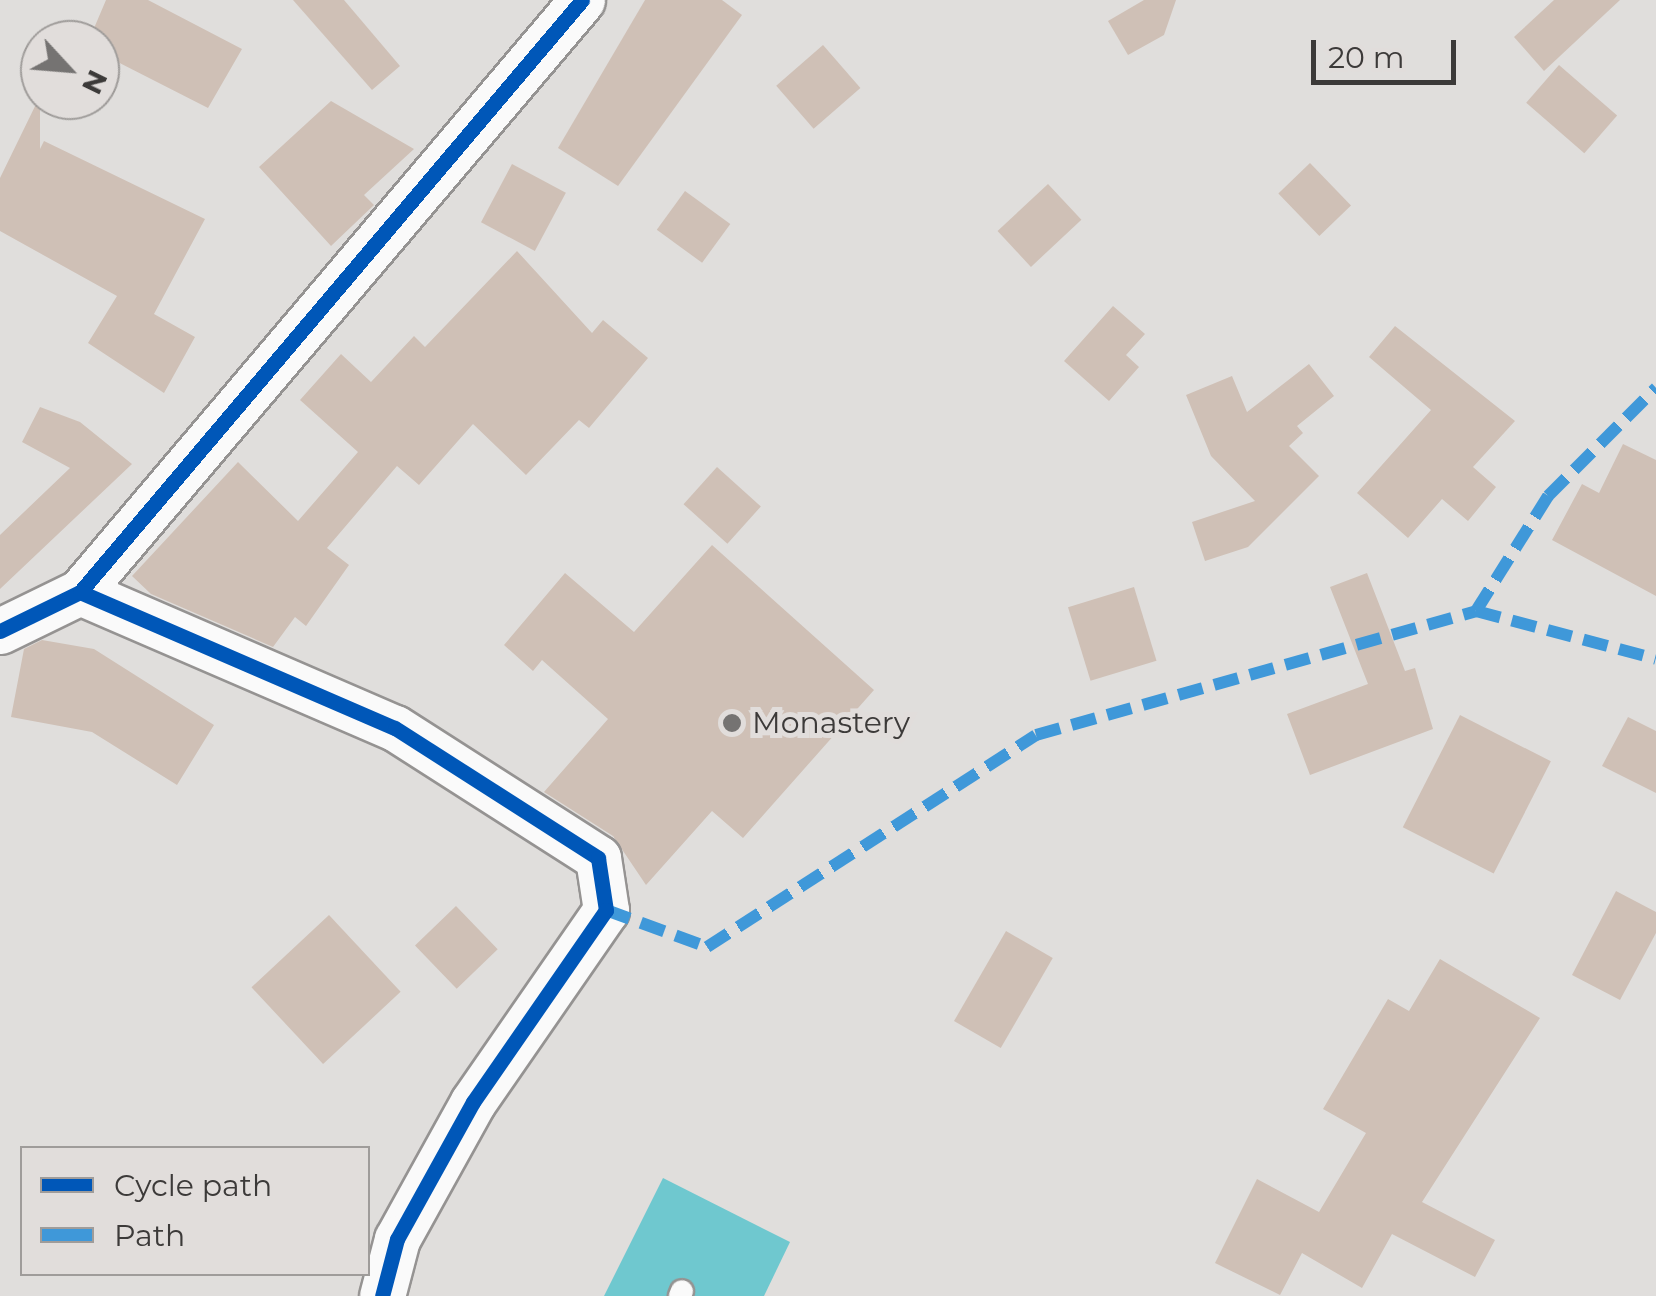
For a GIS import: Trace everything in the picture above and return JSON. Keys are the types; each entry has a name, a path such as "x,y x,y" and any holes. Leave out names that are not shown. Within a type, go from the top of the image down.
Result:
{"street":[{"path":"0,631 80,592 582,0"},
{"path":"80,592 395,728 598,858 606,910 473,1102 396,1239 382,1296"}],"water":[{"path":"663,1178 790,1242 764,1296 604,1296"}],"building":[{"path":"106,0 148,0 242,49 208,108 120,63 120,20 98,20"},
{"path":"293,0 344,0 400,66 372,90"},
{"path":"645,0 722,0 742,15 618,186 558,148"},
{"path":"1144,0 1176,0 1164,35 1128,55 1108,21"},
{"path":"1554,0 1620,0 1544,71 1514,37"},
{"path":"823,45 860,88 814,129 776,86"},
{"path":"1559,65 1617,116 1584,153 1526,103"},
{"path":"331,101 414,149 364,195 374,205 331,246 259,167"},
{"path":"28,120 40,120 40,149 44,141 205,219 154,314 195,337 164,393 88,343 117,296 0,231 0,178"},
{"path":"1310,163 1351,205 1319,236 1278,194"},
{"path":"512,164 566,193 535,251 481,222"},
{"path":"1048,184 1081,220 1031,267 998,231"},
{"path":"685,191 730,224 702,263 657,230"},
{"path":"517,251 592,333 603,320 648,358 589,428 579,420 526,475 473,424 419,485 397,466 327,548 349,565 306,626 295,617 273,647 151,594 132,576 238,462 298,521 358,452 300,400 341,354 371,382 414,336 425,347"},
{"path":"1113,306 1145,334 1126,355 1139,367 1109,401 1064,361"},
{"path":"1395,326 1515,421 1473,467 1496,487 1468,521 1442,499 1408,538 1357,493 1431,410 1369,357"},
{"path":"1309,364 1334,396 1297,426 1303,433 1289,446 1319,476 1248,547 1205,561 1192,522 1255,501 1211,456 1186,395 1232,376 1247,412"},
{"path":"40,407 80,422 132,464 0,589 0,535 70,468 22,442"},
{"path":"1623,444 1656,460 1656,596 1552,540 1582,484 1599,493"},
{"path":"717,467 761,506 727,544 684,504"},
{"path":"712,545 874,690 743,838 712,811 646,885 613,836 544,792 608,719 542,660 533,671 504,645 565,573 634,632"},
{"path":"1367,573 1405,671 1415,668 1433,729 1310,775 1287,714 1368,684 1330,587"},
{"path":"1134,587 1157,661 1091,681 1068,607"},
{"path":"42,640 94,649 214,725 177,785 92,732 11,717 24,649"},
{"path":"1460,715 1551,761 1494,874 1403,827"},
{"path":"1628,717 1656,731 1656,793 1602,766"},
{"path":"1616,891 1656,912 1656,933 1620,1000 1572,975"},
{"path":"456,906 498,949 457,989 415,946"},
{"path":"329,915 401,992 323,1064 251,987"},
{"path":"1006,931 1053,958 1001,1048 954,1021"},
{"path":"1440,959 1540,1018 1422,1202 1495,1240 1475,1277 1392,1234 1362,1288 1302,1253 1280,1295 1215,1263 1257,1179 1319,1212 1366,1133 1323,1109 1388,999 1409,1011"}],"marked path":[{"path":"1476,611 1548,496 1656,388"},
{"path":"606,910 707,947 1036,735 1476,611 1656,659"}],"cycle path":[{"path":"80,592 582,0"},
{"path":"0,631 80,592 395,728 598,858 606,910 473,1102 397,1239 382,1296"}],"place":[{"name":"Monastery","path":"732,723"}]}
